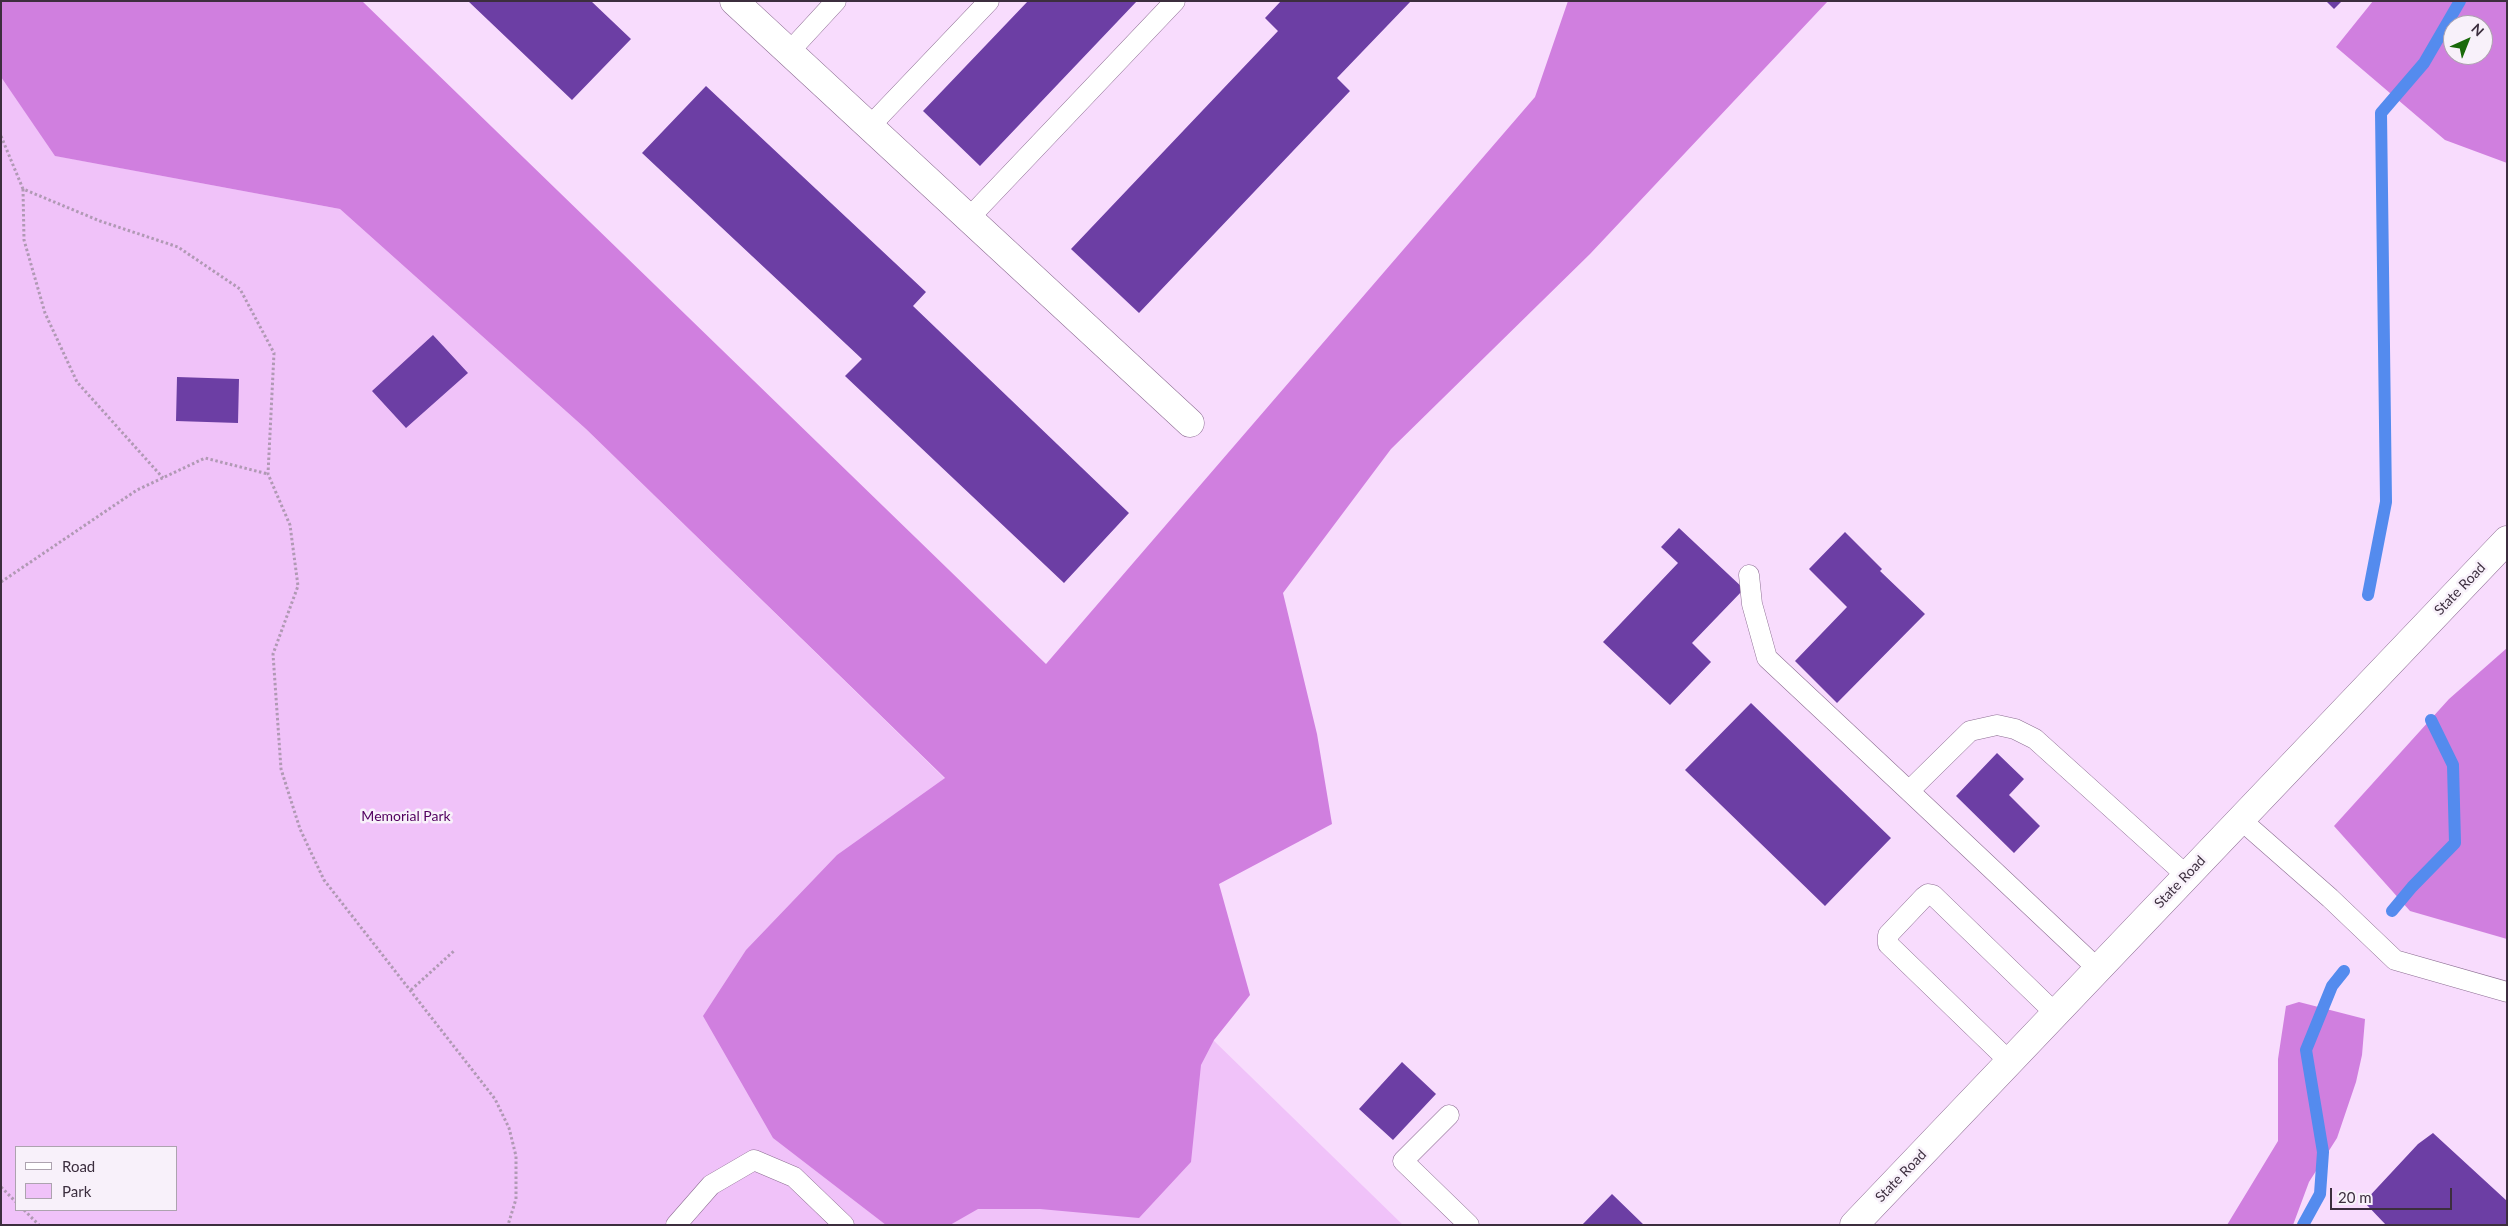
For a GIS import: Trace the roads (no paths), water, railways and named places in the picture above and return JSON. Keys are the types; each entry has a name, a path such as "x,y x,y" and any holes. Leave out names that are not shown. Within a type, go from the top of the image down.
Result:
{"main road":[{"path":"734,1 1190,423"},
{"name":"State Road","path":"1854,1225 2507,540"}],"lane":[{"path":"789,52 836,1"},
{"path":"870,126 989,1"},
{"path":"969,218 1175,1"},
{"path":"1749,574 1752,604 1767,658 2098,969"},
{"path":"1909,791 1970,732 1997,725 2015,728 2035,739 2186,876"},
{"path":"2240,819 2330,898 2395,960 2507,992"},
{"path":"2010,1062 1888,944 1888,935 1924,897 1928,894 1933,895 2056,1013"},
{"path":"1449,1115 1404,1160 1469,1225"},
{"path":"676,1225 711,1186 754,1160 794,1176 842,1224"}],"waterway":[{"path":"2368,595 2386,502 2381,113 2424,63 2460,1"},
{"path":"2392,911 2412,887 2455,843 2453,765 2431,720"},
{"path":"2303,1225 2320,1194 2323,1152 2306,1050 2332,986 2344,971"}],"park label":[{"name":"Memorial Park","path":"406,816"}]}
